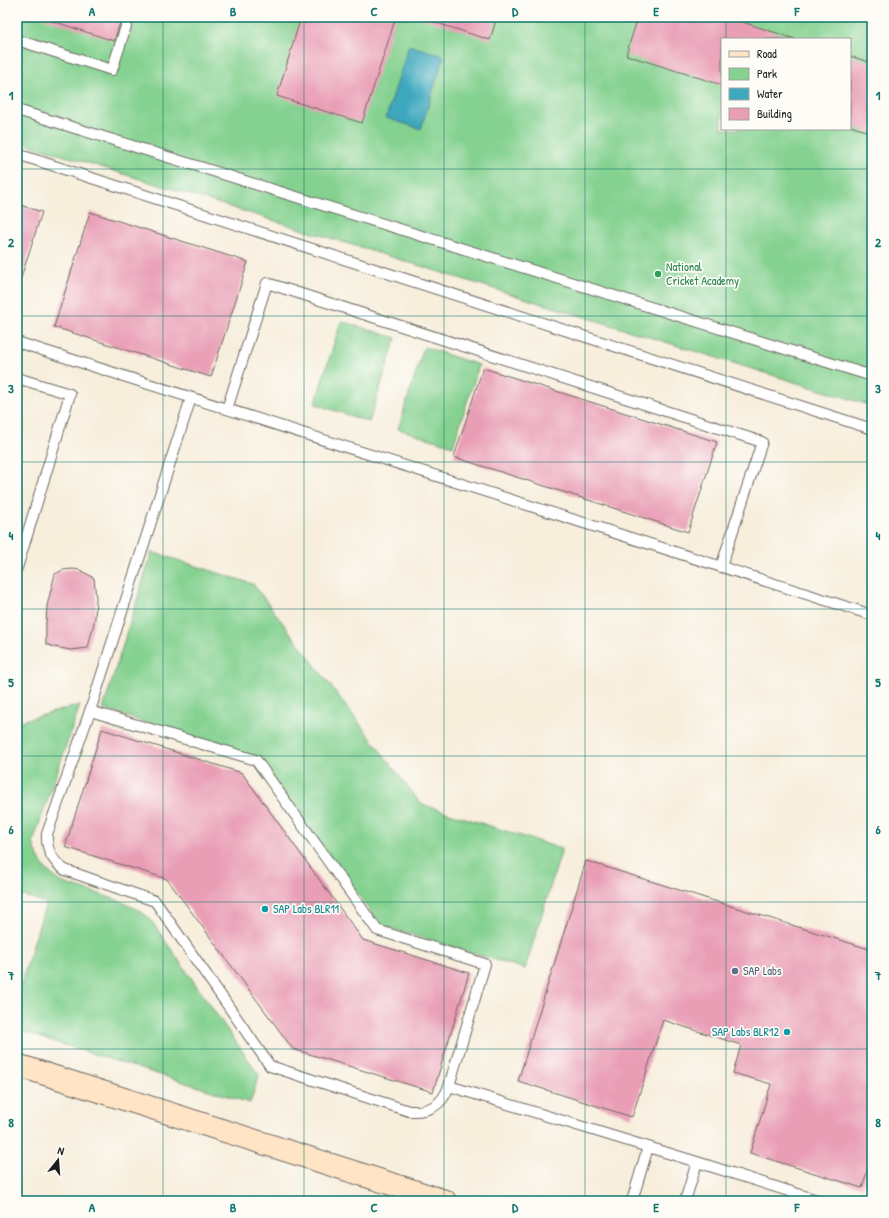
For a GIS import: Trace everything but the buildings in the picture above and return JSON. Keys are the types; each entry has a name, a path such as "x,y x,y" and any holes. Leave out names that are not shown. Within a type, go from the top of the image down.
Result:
{"street":[{"path":"17,1065 445,1201"}],"lane":[{"path":"17,40 112,70 129,17"},
{"path":"17,110 872,376"},
{"path":"17,154 872,429"},
{"path":"227,409 267,283 762,442 722,567"},
{"path":"17,342 872,615"},
{"path":"17,378 70,394 17,568"},
{"path":"90,711 256,760 377,930 485,964 449,1086 446,1094 435,1106 428,1110 409,1111 270,1066 155,901 65,870 58,865 48,850 47,834 90,711 191,398"},
{"path":"449,1086 820,1201"},
{"path":"632,1201 648,1147"},
{"path":"685,1201 697,1162"}],"green space":[{"name":"National Cricket Academy","path":"17,17 872,17 872,406 17,141"},
{"path":"341,321 396,338 369,422 315,404"},
{"path":"424,347 479,365 453,446 398,429"},
{"path":"152,552 253,584 421,804 562,849 525,969 380,925 259,759 103,709"},
{"path":"80,705 33,842 37,855 48,871 63,883 109,897 142,912 150,919 259,1075 250,1103 17,1030 17,997 46,903 17,894 17,722"}],"water":[{"path":"409,45 444,56 421,129 386,118"}],"place":[{"name":"National Cricket Academy","path":"658,274"},
{"name":"SAP Labs BLR11","path":"265,909"},
{"name":"SAP Labs","path":"735,971"},
{"name":"SAP Labs BLR12","path":"787,1032"}]}
